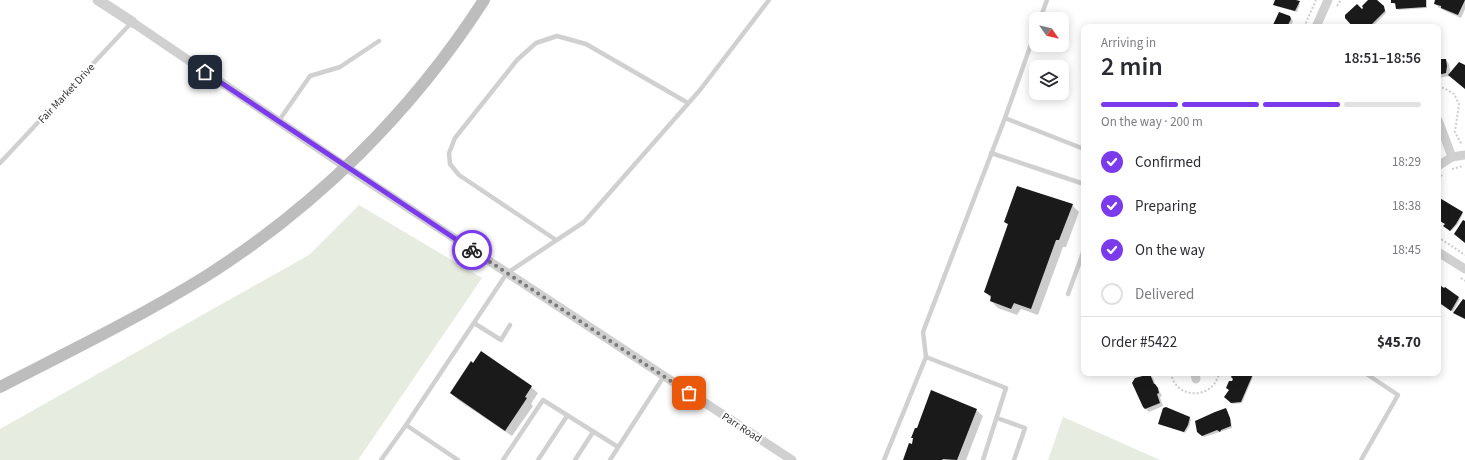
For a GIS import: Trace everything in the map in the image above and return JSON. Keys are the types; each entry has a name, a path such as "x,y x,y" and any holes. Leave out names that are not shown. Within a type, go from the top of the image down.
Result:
{"main road":[{"path":"0,387 138,316 203,278 291,215 346,167 385,128 428,78 454,44 484,0"}],"street":[{"path":"98,0 132,22"},
{"path":"1317,24 1328,0"},
{"name":"Parr Road","path":"132,22 278,122 792,460"},
{"path":"1441,128 1452,157"},
{"path":"1441,164 1452,157 1465,155"},
{"path":"1441,254 1465,269"}],"lane":[{"path":"381,460 507,273 584,222 688,103 769,0"},
{"path":"1043,12 1047,0"},
{"name":"Fair Market Drive","path":"0,163 132,22"},
{"path":"556,240 459,175 450,164 449,153 455,138 517,60 536,42 557,36 586,44 688,103"},
{"path":"278,122 310,76 340,67 379,41"},
{"path":"884,460 926,357 923,332 1005,118 1029,50"},
{"path":"1005,118 1081,148"},
{"path":"991,153 1081,183"},
{"path":"1068,294 1081,258"},
{"path":"474,323 500,340 510,324"},
{"path":"926,357 1006,388 983,460"},
{"path":"610,460 664,376"},
{"path":"1361,460 1398,395 1370,376"},
{"path":"503,460 543,400 618,447"},
{"path":"538,460 567,416"},
{"path":"997,418 1025,428 1014,460"},
{"path":"406,425 458,460"},
{"path":"575,460 593,432"}],"path":[{"path":"1305,24 1316,0"},
{"path":"1441,88 1449,90 1454,94 1459,104 1455,132 1462,144"},
{"path":"1449,171 1465,166"},
{"path":"1441,240 1465,256"}],"shaded area":[{"path":"359,205 482,278 358,460 0,460 0,429 309,255"},
{"path":"1063,417 1160,460 1048,460"}],"building":[{"path":"1275,0 1300,1 1295,11 1273,5"},
{"path":"1368,0 1377,0 1384,6 1385,11 1372,24 1350,24 1345,18 1345,15 1357,4 1362,9 1362,6"},
{"path":"1391,0 1426,0 1426,7 1396,9 1395,3 1391,3"},
{"path":"1435,0 1465,0 1458,15 1434,4"},
{"path":"1279,12 1290,16 1291,19 1288,24 1273,24"},
{"path":"1441,59 1446,59 1446,73 1441,74"},
{"path":"1459,62 1465,65 1465,89 1448,75"},
{"path":"1017,186 1073,204 1059,240 1056,240 1031,309 1014,303 1011,309 990,301 991,296 984,292 1008,224 1004,222"},
{"path":"1441,199 1463,212 1450,231 1443,226 1445,224 1441,222"},
{"path":"1463,220 1465,221 1465,243 1454,234"},
{"path":"1441,286 1444,288 1445,287 1459,297 1451,311 1441,304"},
{"path":"1463,299 1465,300 1465,319 1453,313"},
{"path":"481,351 532,386 525,397 527,398 505,431 450,393 471,361 473,363"},
{"path":"1151,376 1154,384 1158,388 1159,393 1157,394 1160,403 1145,409 1143,407 1132,383 1135,378"},
{"path":"1252,376 1241,402 1231,403 1224,397 1229,390 1226,388 1229,381 1232,381 1233,379 1231,377"},
{"path":"931,390 977,409 957,460 903,460 909,443 912,444 913,438 911,438 915,428 917,428"},
{"path":"1166,407 1190,417 1184,432 1158,424 1163,408"},
{"path":"1226,408 1231,426 1221,430 1220,432 1217,430 1202,436 1197,432 1195,421"}],"way so far":[{"path":"472,250 689,393"}],"route":[{"path":"205,72 472,250"}]}
